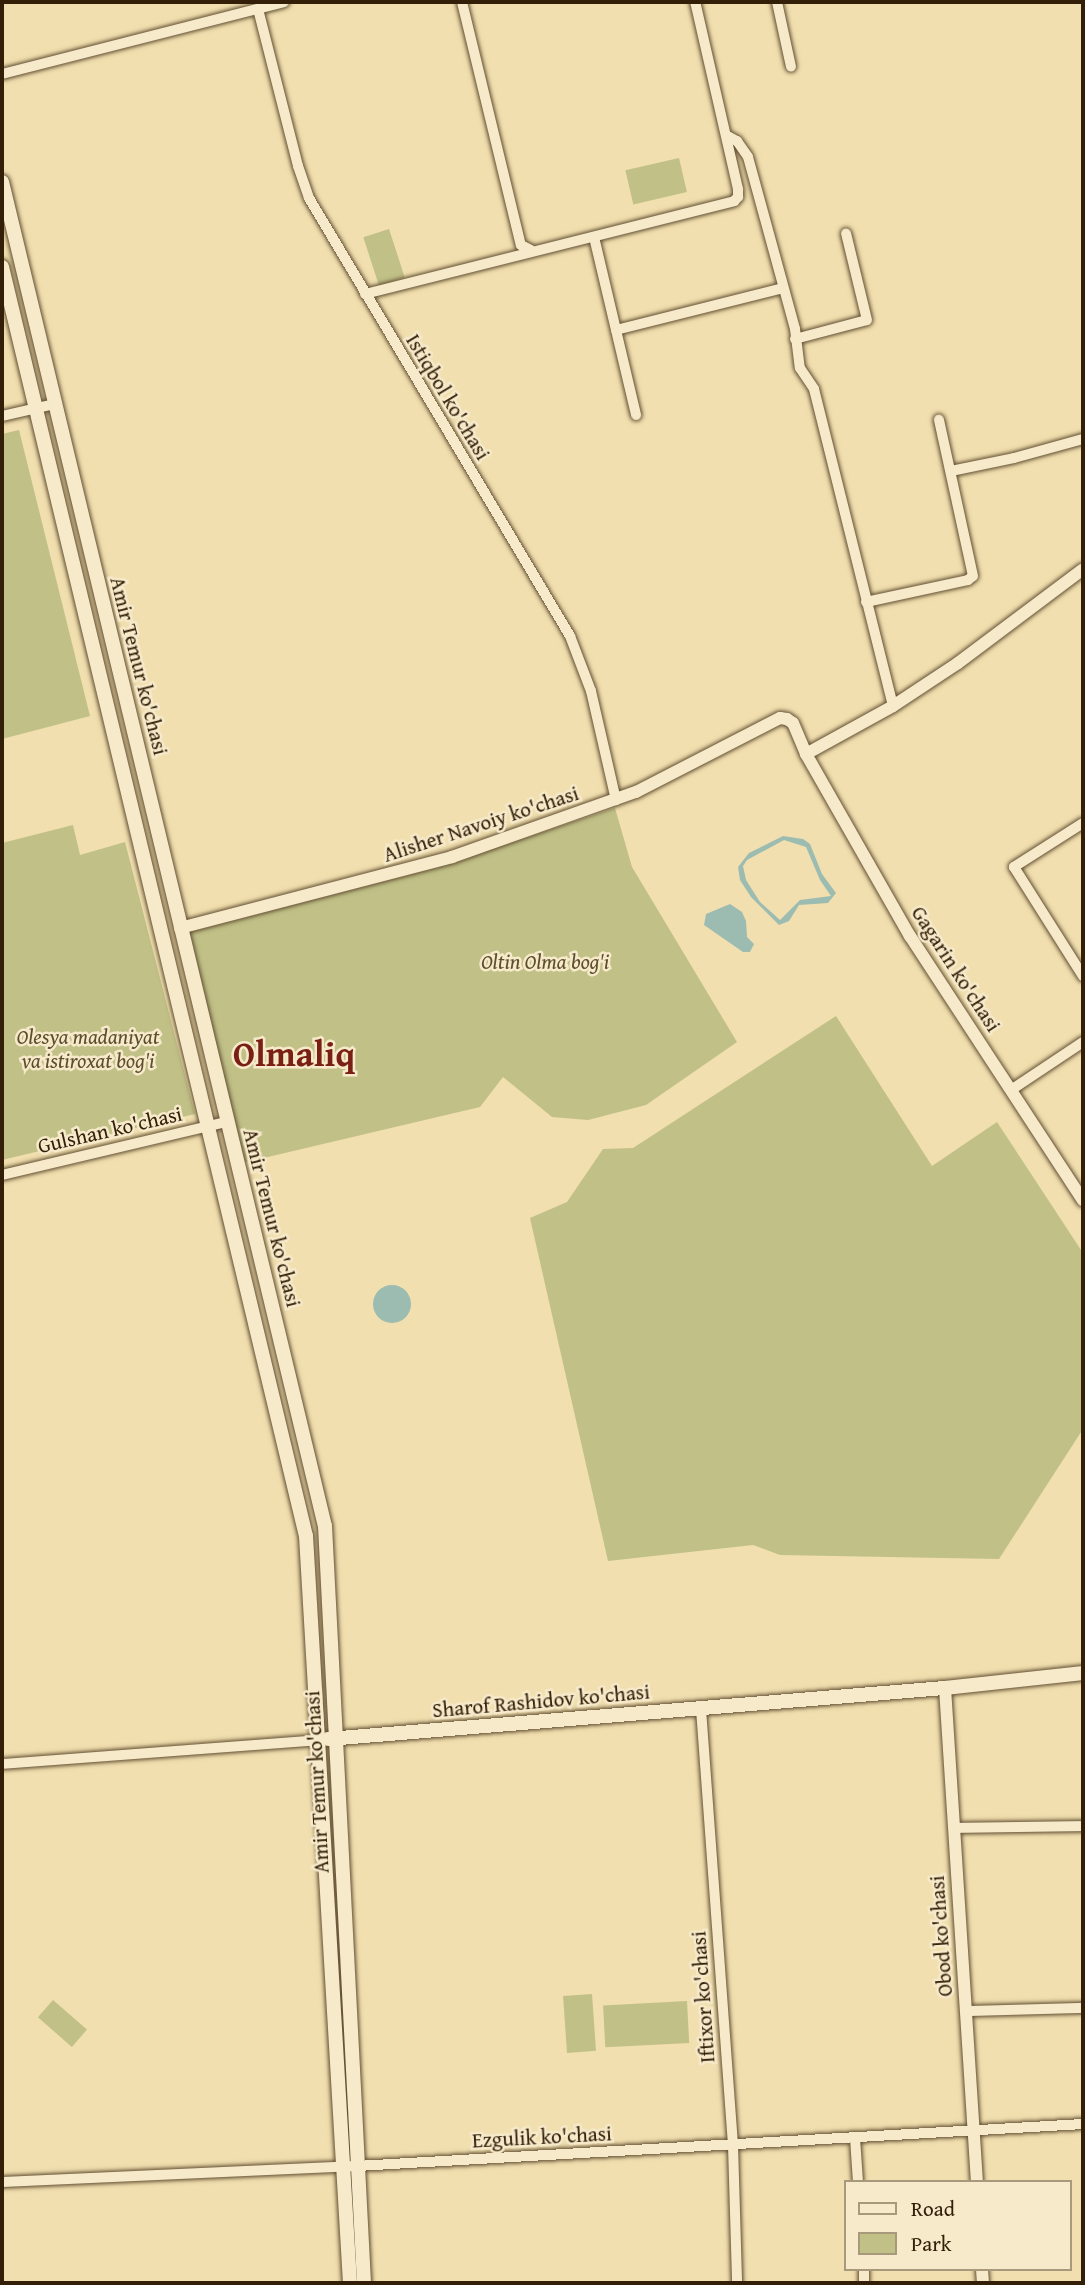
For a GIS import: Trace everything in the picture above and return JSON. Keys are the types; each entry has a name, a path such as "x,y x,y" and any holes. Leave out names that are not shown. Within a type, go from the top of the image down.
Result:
{"main road":[{"name":"Amir Temur ko'chasi","path":"2,182 116,666 325,1526 351,2167 350,2283"},
{"name":"Amir Temur ko'chasi","path":"2,267 306,1536 351,2167 364,2283"},
{"path":"99,675 116,666"},
{"path":"139,840 158,836"},
{"name":"Sharof Rashidov ko'chasi","path":"319,1740 945,1688 1083,1673"}],"street":[{"path":"2,74 284,2"},
{"path":"462,2 521,244 531,250"},
{"path":"365,294 734,201 738,197 738,189 695,2"},
{"path":"777,2 791,67"},
{"name":"Istiqbol ko'chasi","path":"258,9 301,177 309,198 570,636 591,691 616,800"},
{"path":"726,135 737,141 748,157 783,288 800,368 814,389 892,706"},
{"path":"795,339 867,320 846,233"},
{"path":"594,237 636,415"},
{"path":"616,330 783,288"},
{"path":"2,416 55,404"},
{"path":"866,602 968,580 974,576 939,421"},
{"path":"951,471 1014,458 1083,439"},
{"path":"806,754 892,706 958,663 1083,569"},
{"name":"Alisher Navoiy ko'chasi","path":"180,928 452,857 616,800 780,718"},
{"name":"Gagarin ko'chasi","path":"780,718 793,723 806,754 910,936 1083,1200"},
{"path":"1083,823 1014,867 1083,976"},
{"path":"1011,1090 1083,1042"},
{"name":"Gulshan ko'chasi","path":"2,1175 227,1122"},
{"name":"Obod ko'chasi","path":"945,1688 977,2180"},
{"name":"Iftixor ko'chasi","path":"701,1709 733,2145 737,2283"},
{"name":"Sharof Rashidov ko'chasi","path":"2,1764 319,1740"},
{"path":"954,1828 1083,1826"},
{"path":"966,2011 1083,2008"},
{"name":"Ezgulik ko'chasi","path":"2,2182 351,2167 1083,2124"},
{"path":"855,2138 858,2180"}],"green space":[{"path":"679,158 687,192 633,204 625,170"},
{"path":"389,229 405,278 379,286 363,237"},
{"path":"19,430 90,716 2,739 2,434"},
{"name":"Oltin Olma bog'i","path":"615,808 632,867 737,1042 646,1105 588,1120 552,1117 503,1077 480,1107 242,1163 186,933 436,868"},
{"name":"Olesya madaniyat va istiroxat bog'i","path":"73,825 80,855 125,842 195,1114 2,1160 2,843"},
{"path":"836,1016 932,1166 997,1122 1083,1253 1083,1429 999,1559 780,1555 753,1545 608,1561 530,1218 567,1202 603,1149 633,1148"},
{"path":"592,1994 596,2051 567,2053 563,1996"},
{"path":"53,2000 87,2030 72,2047 38,2017"},
{"path":"687,2001 689,2043 605,2047 603,2005"}],"water":[{"path":"783,836 803,839 810,844 822,874 836,893 828,903 799,905 789,921 779,925 751,897 740,880 738,867 749,853","holes":["784,840 806,847 820,880 831,896 800,900 780,920 760,902 746,880 743,866 747,860"]},
{"path":"730,904 742,912 746,921 747,937 754,944 750,952 743,952 704,925 706,914"},
{"path":"392,1285 406,1290 411,1304 406,1318 392,1323 378,1318 373,1304 378,1290"}],"district":[{"name":"Olmaliq","path":"294,1054"}]}
